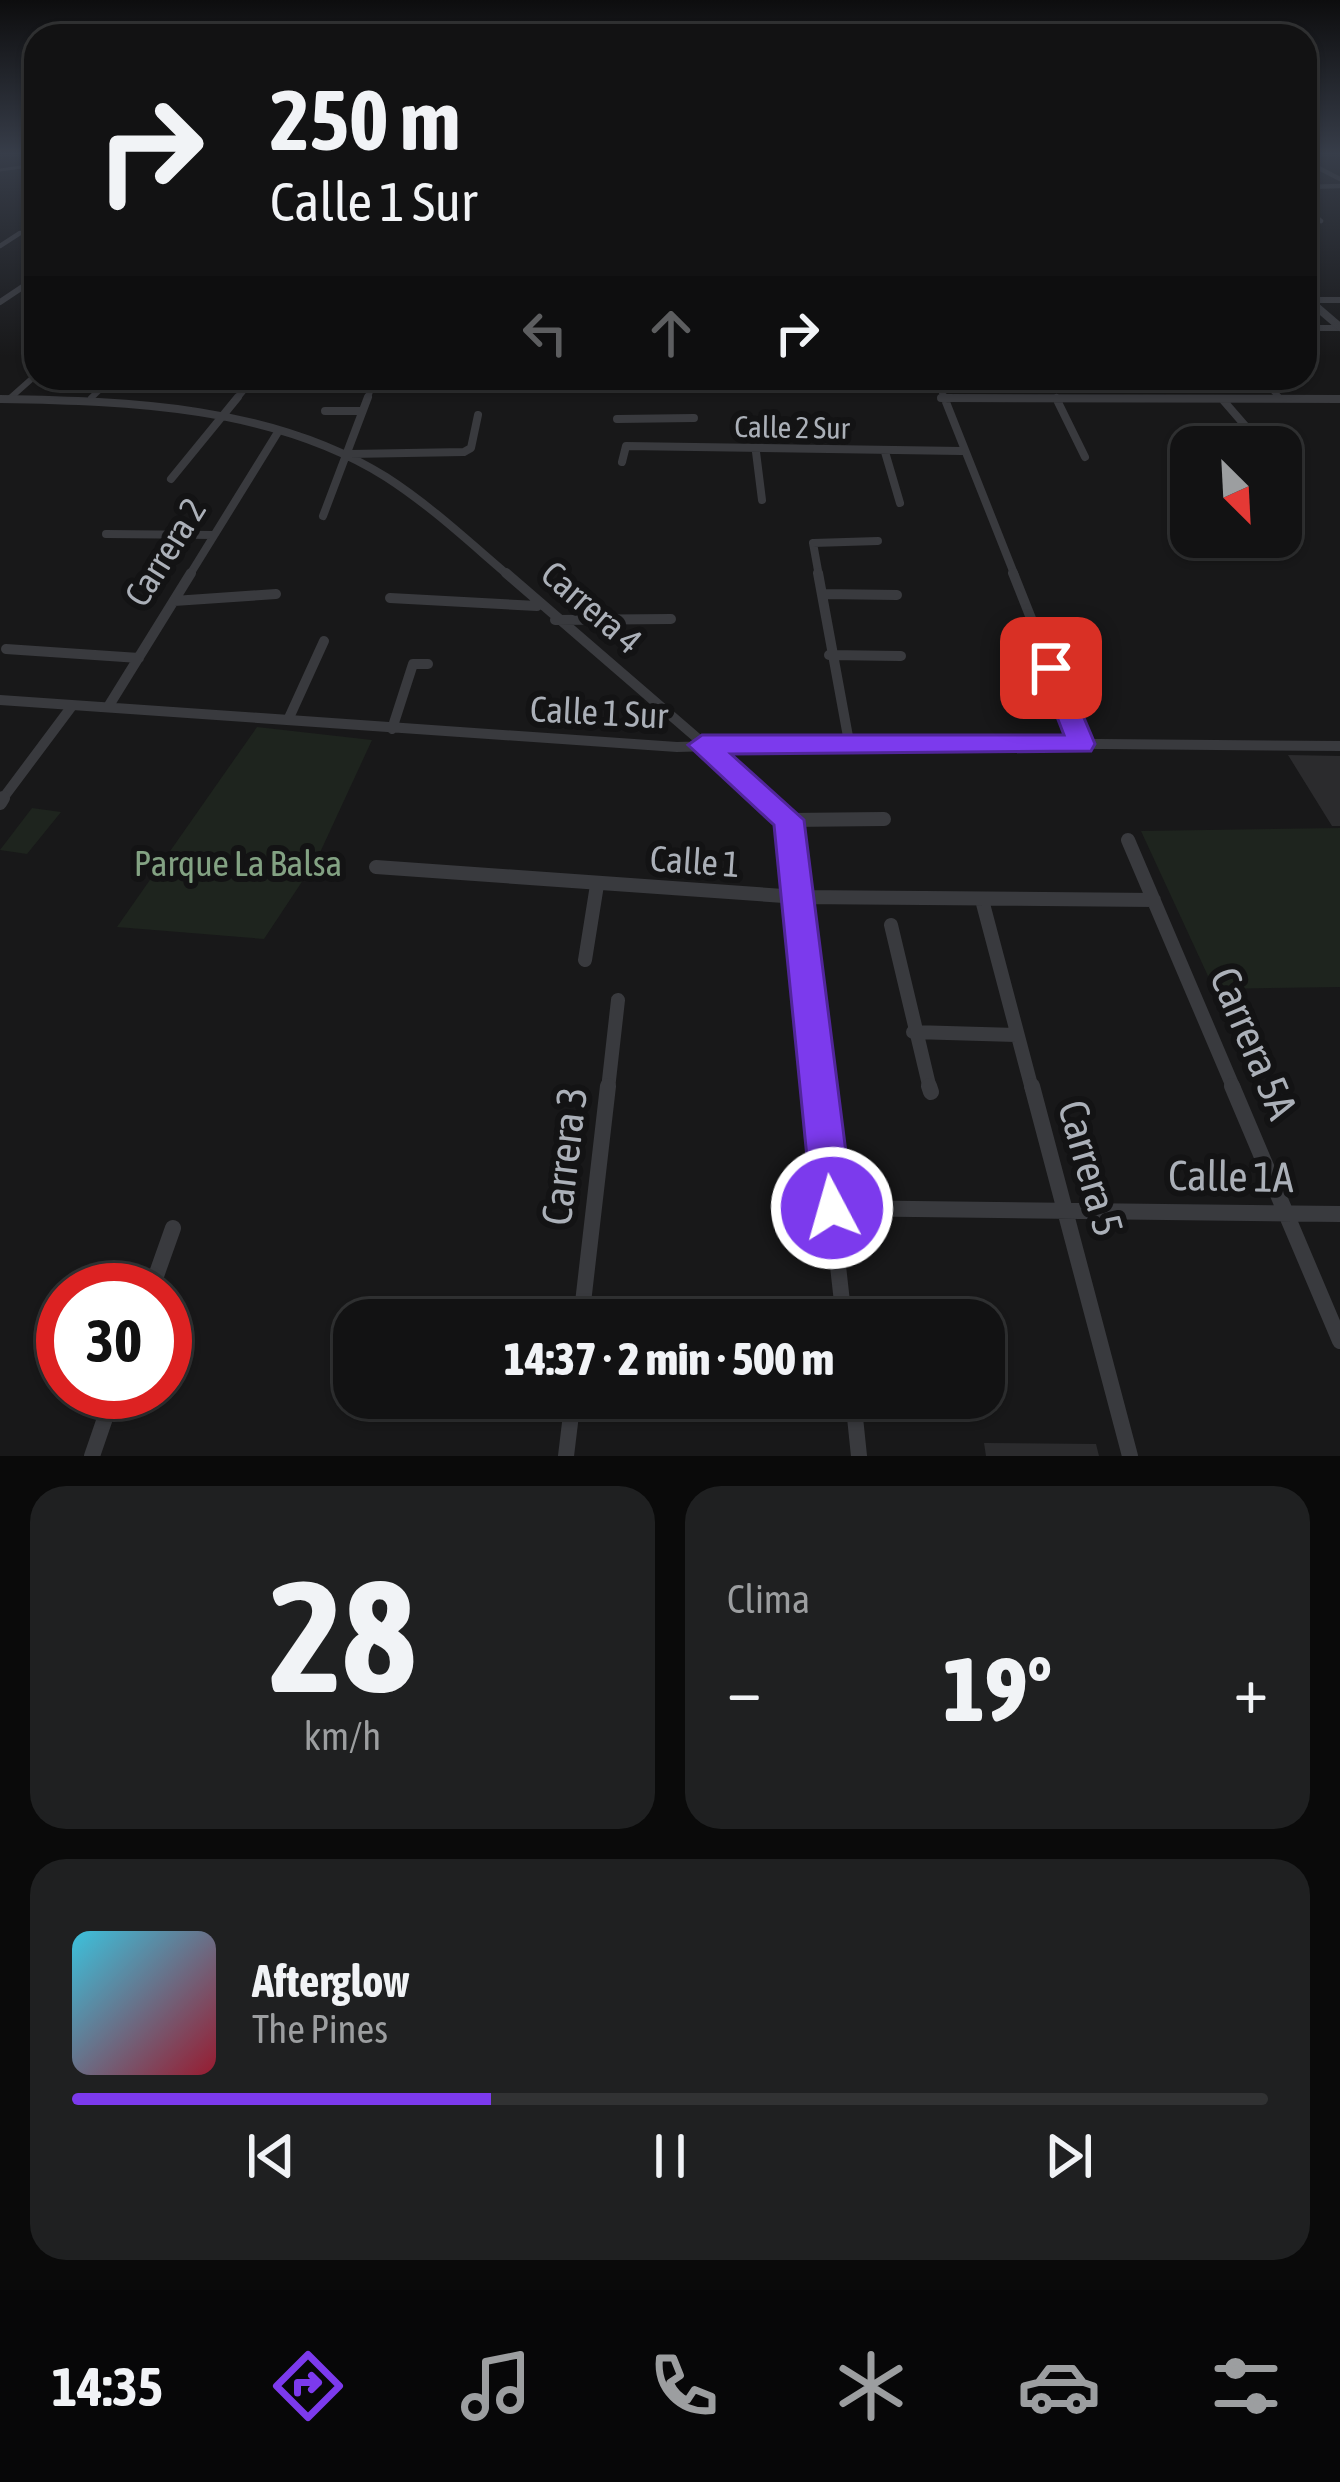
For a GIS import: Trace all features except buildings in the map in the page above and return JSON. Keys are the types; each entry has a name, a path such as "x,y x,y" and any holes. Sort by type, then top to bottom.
{"street":[{"path":"0,246 20,233"},
{"path":"0,302 24,286"},
{"path":"16,291 24,291"},
{"path":"1317,308 1340,328"},
{"path":"91,398 99,390"},
{"path":"171,479 244,390"},
{"path":"323,516 370,390"},
{"path":"939,390 961,451 1004,538 1081,744"},
{"path":"1273,390 1281,399"},
{"path":"4,399 91,398 220,417 346,454 464,452 471,448 478,415"},
{"path":"941,398 1340,399"},
{"path":"1056,398 1084,457"},
{"path":"1221,399 1245,426"},
{"path":"326,411 362,411"},
{"path":"660,446 661,418"},
{"path":"617,419 694,418"},
{"name":"Carrera 2","path":"108,707 278,432"},
{"name":"Calle 2 Sur","path":"622,462 624,447 961,451"},
{"path":"756,452 762,500"},
{"path":"885,452 900,503"},
{"name":"Carrera 4","path":"346,454 400,483 789,820"},
{"path":"106,534 214,535"},
{"path":"849,742 830,655 814,541 878,541"},
{"path":"174,601 276,594"},
{"path":"822,594 897,595"},
{"path":"390,598 541,607"},
{"path":"555,620 671,619"},
{"path":"288,720 324,641"},
{"path":"6,649 140,658"},
{"path":"830,655 901,656"},
{"path":"392,729 413,664 428,664"},
{"name":"Calle 1 Sur","path":"0,700 677,747 849,742 1340,746"},
{"path":"0,803 72,706"},
{"path":"842,1299 789,820 884,819"},
{"name":"Carrera 5A","path":"1128,840 1340,1342"},
{"name":"Calle 1","path":"376,867 798,898 1154,900"},
{"path":"585,960 597,885"},
{"name":"Carrera 5","path":"982,900 1130,1456"},
{"path":"891,925 931,1092"},
{"name":"Carrera 3","path":"583,1299 618,1000"},
{"path":"913,1032 1016,1035"},
{"name":"Calle 1A","path":"832,1208 1340,1214"},
{"path":"160,1263 172,1228"},
{"path":"92,1456 105,1419"},
{"path":"566,1456 570,1419"},
{"path":"856,1419 860,1456"}],"green space":[{"name":"Parque La Balsa","path":"257,727 372,740 317,859 264,939 117,927"},
{"path":"32,808 61,812 27,854 0,850"},
{"path":"1340,828 1340,987 1214,989 1141,831"}],"route":[{"path":"832,1208 789,820 702,745 1081,744 1051,668"}]}
